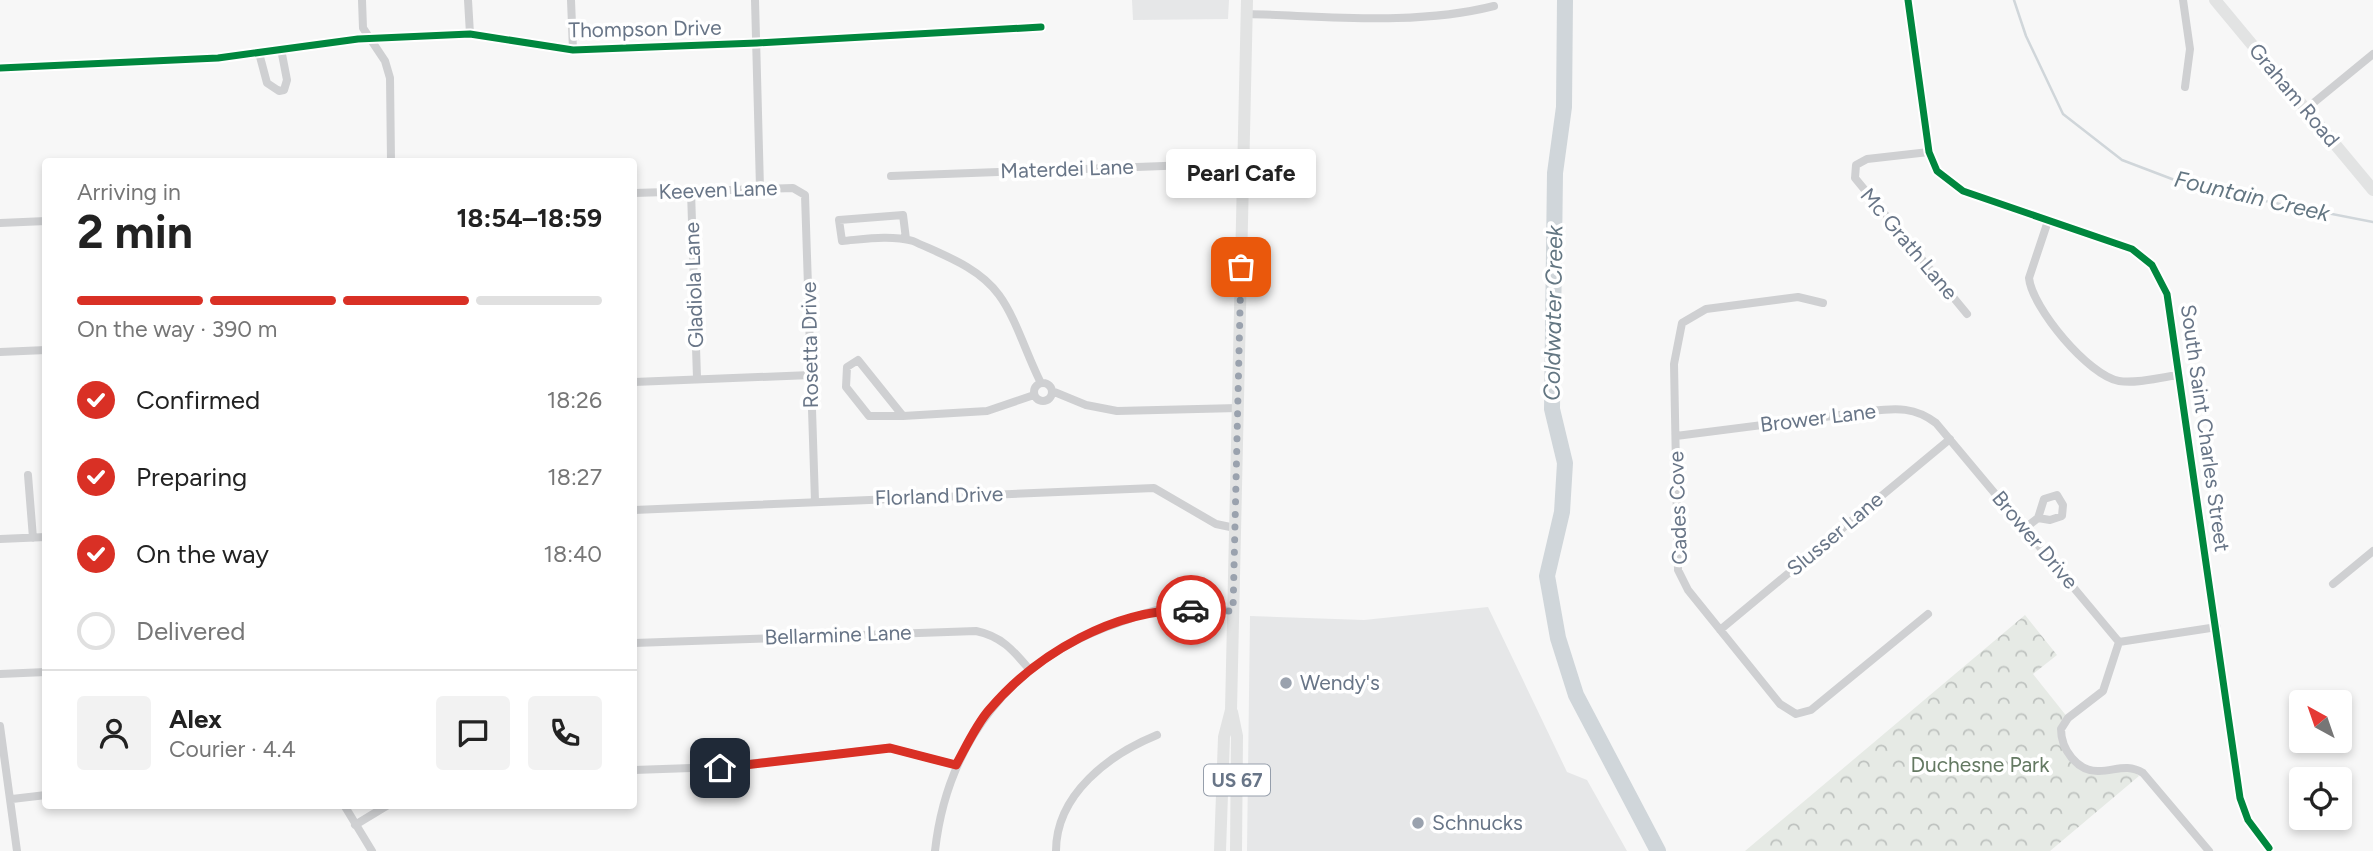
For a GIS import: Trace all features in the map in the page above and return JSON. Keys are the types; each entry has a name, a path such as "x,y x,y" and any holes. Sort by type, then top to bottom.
{"main road":[{"name":"US 67","path":"1220,851 1224,737 1231,710 1247,0"},
{"name":"Graham Road","path":"2215,0 2373,190"},
{"name":"US 67","path":"1231,710 1237,736 1236,851"}],"street":[{"path":"362,0 363,28 385,61 390,78 391,158"},
{"path":"468,0 470,34"},
{"path":"571,0 573,50"},
{"path":"755,0 760,188"},
{"path":"1908,0 1929,152"},
{"path":"2183,0 2190,48 2185,87"},
{"path":"1247,14 1379,18 1469,13 1494,6"},
{"name":"Thompson Drive","path":"0,68 176,60 259,53 372,38 470,34 573,50 1041,27"},
{"path":"259,53 267,83 279,91 284,90 287,80 281,48"},
{"path":"2306,109 2373,54"},
{"name":"South Saint Charles Street","path":"1929,152 1937,171 1963,191 2132,249 2152,265 2168,294 2240,798 2248,820 2269,848"},
{"name":"Mc Grath Lane","path":"1929,152 1867,159 1856,165 1855,178 1967,314"},
{"name":"Materdei Lane","path":"891,176 1244,163"},
{"name":"Keeven Lane","path":"637,193 760,188 793,188 802,191"},
{"name":"Gladiola Lane","path":"691,191 697,378"},
{"name":"Rosetta Drive","path":"802,191 807,204 815,500"},
{"path":"906,239 902,215 839,220 842,241 897,237 968,267 1000,296 1041,383"},
{"path":"0,223 42,221"},
{"path":"2048,221 2029,278 2030,288 2039,304 2086,363 2101,375 2120,381 2179,374"},
{"name":"Cades Cove","path":"1824,303 1798,297 1706,309 1682,323 1674,364 1678,570 1688,590 1780,704 1796,714 1811,710 1927,614"},
{"path":"0,352 42,350"},
{"path":"903,416 858,360 847,367 846,387 869,416 903,416 987,411 1034,395"},
{"path":"637,382 811,376"},
{"path":"1041,383 1049,385 1052,391 1051,397 1043,401 1034,395 1034,388 1041,383"},
{"path":"1052,391 1086,405 1117,411 1238,408"},
{"name":"Brower Lane","path":"1675,436 1902,408 1921,412 1950,439"},
{"name":"Brower Drive","path":"1950,439 2119,642"},
{"name":"Slusser Lane","path":"1720,629 1950,439"},
{"path":"28,475 33,538"},
{"name":"Florland Drive","path":"637,510 815,500 1154,488 1216,524 1235,528"},
{"path":"2025,528 2038,518"},
{"path":"0,538 42,537"},
{"path":"2333,584 2373,551"},
{"path":"935,851 940,818 956,765 988,711 1029,669 1091,632 1161,609 1233,611"},
{"path":"2209,851 2147,778 2131,767 2098,772 2087,769 2072,758 2061,739 2061,729 2068,718 2103,691 2119,642 2217,626"},
{"name":"Bellarmine Lane","path":"637,643 976,631 990,634 1010,647 1029,669"},
{"path":"0,674 42,672"},
{"path":"0,726 12,799 16,851"},
{"path":"1056,851 1068,809 1084,785 1104,763 1129,747 1157,736"},
{"path":"637,770 720,768 890,748 956,765"},
{"path":"12,799 42,795"},
{"path":"346,809 372,851"},
{"path":"355,825 381,809"}],"shaded area":[{"path":"1132,0 1229,0 1228,19 1133,20"},
{"path":"1488,607 1567,772 1587,780 1627,851 1247,851 1250,616 1364,620"}],"green space":[{"name":"Duchesne Park","path":"2025,615 2057,655 2033,674 2068,718 2061,729 2065,750 2088,769 2131,767 2139,776 2050,851 1745,851"}],"waterway":[{"name":"Coldwater Creek","path":"1565,0 1564,107 1555,173 1552,409 1565,463 1562,512 1547,576 1558,638 1576,695 1658,851"},
{"name":"Fountain Creek","path":"2014,0 2026,36 2063,114 2122,160 2193,187 2373,222"}],"cycle path":[{"path":"1908,0 1929,152 1937,171 1963,191 2132,249 2152,265 2167,294 2240,798 2248,820 2269,848"},
{"path":"0,68 218,58 358,39 470,34 573,50 1041,27"}],"way so far":[{"path":"1191,610 1233,611 1241,267"}],"place":[{"name":"Pearl Cafe","path":"1241,267"},
{"name":"Wendy's","path":"1286,683"},
{"name":"Schnucks","path":"1418,823"}],"route":[{"path":"720,768 890,748 956,765 988,711 1029,669 1091,632 1161,609 1191,610"}]}
